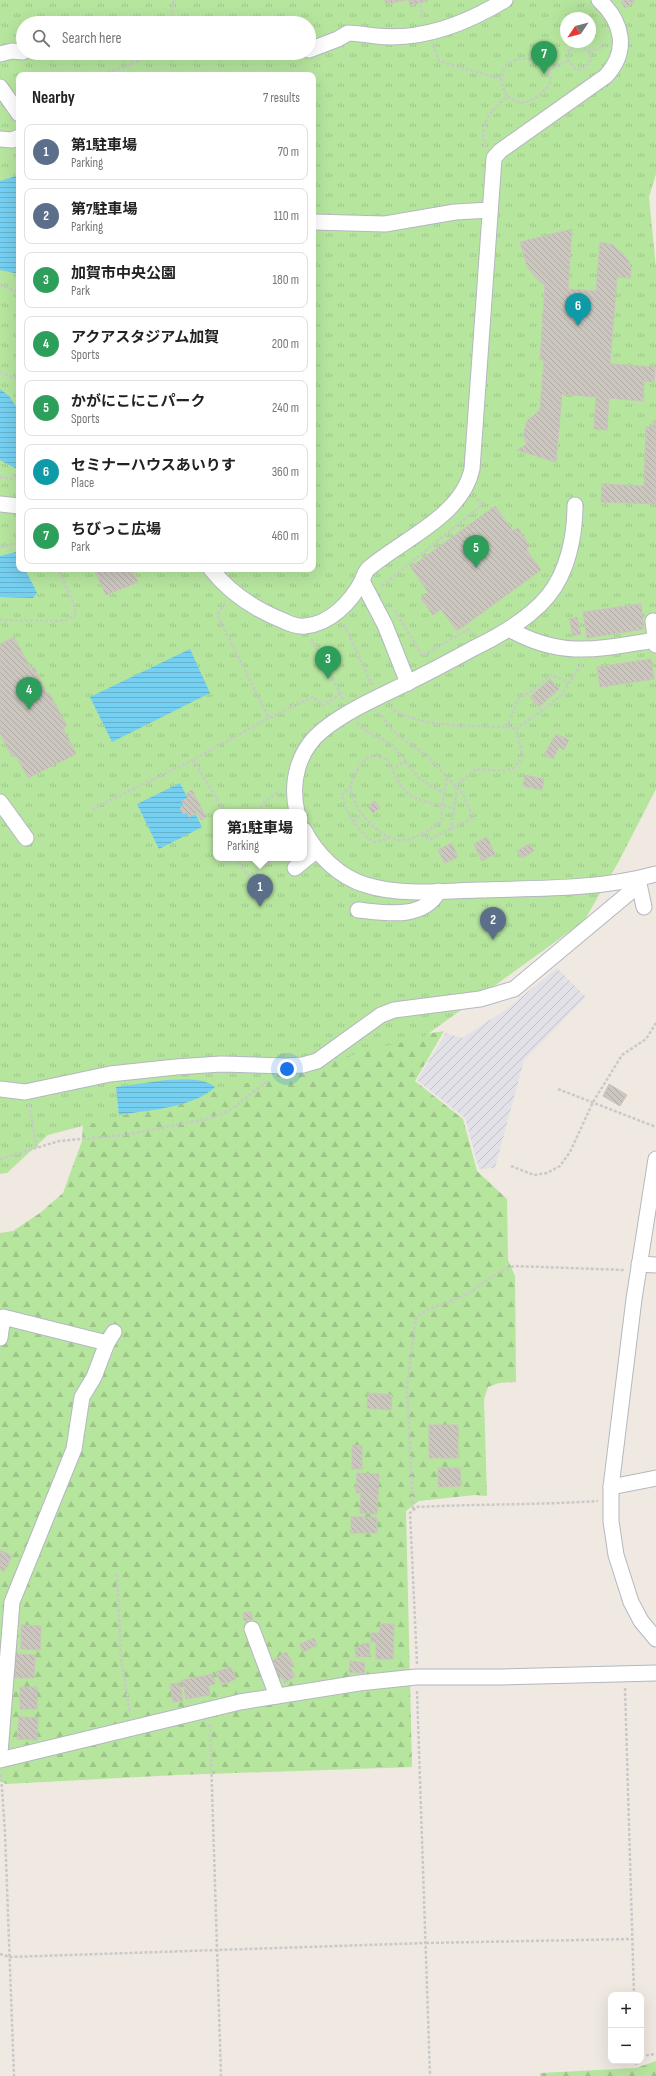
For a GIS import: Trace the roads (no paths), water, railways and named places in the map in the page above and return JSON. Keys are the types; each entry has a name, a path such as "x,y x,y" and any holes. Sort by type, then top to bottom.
{"street":[{"path":"316,48 338,40 348,33 376,36 396,36 427,31 467,21 505,0"},
{"path":"214,572 252,606 272,617 304,627 316,624 338,612 348,602 368,569 448,510 465,491 472,469 494,158 500,151 606,76 614,67 620,56 619,26 599,0"},
{"path":"0,54 16,51"},
{"path":"0,87 16,110"},
{"path":"0,139 12,140 16,138"},
{"path":"316,222 385,224 455,212 490,210"},
{"path":"0,504 16,506"},
{"path":"297,809 294,779 300,762 310,745 322,730 377,696 408,683 509,629 525,618 548,596 561,574 572,542 575,505"},
{"path":"362,581 385,625 408,683"},
{"path":"509,629 532,641 547,646 591,650 656,643 653,620"},
{"path":"0,802 26,838"},
{"path":"307,835 317,850 344,875 366,885 390,890 439,891 596,885 638,879 656,874"},
{"path":"307,858 317,850"},
{"path":"295,868 304,861"},
{"path":"638,879 644,907"},
{"path":"0,1089 27,1091 110,1074 176,1067 220,1064 285,1066 317,1061 381,1015 394,1010 480,999 514,989 629,893 638,879"},
{"path":"358,910 395,914 418,910 434,901 439,891"},
{"path":"656,1160 639,1268 611,1494 611,1521 616,1555 631,1602 641,1620 656,1639"},
{"path":"639,1268 656,1265"},
{"path":"0,1338 3,1317 111,1338 94,1377 82,1397 80,1424 72,1456 12,1602 0,1753"},
{"path":"611,1494 656,1478"},
{"path":"252,1629 277,1696"},
{"path":"0,1767 132,1728 210,1709 277,1696 359,1683 416,1677 503,1677 656,1673"}],"water":[{"path":"16,176 16,273 0,270 0,181"},
{"path":"0,389 9,396 16,406 16,468 0,460"},
{"path":"16,552 16,572 26,572 37,593 33,598 0,597 0,556"},
{"path":"190,649 210,693 112,742 90,697"},
{"path":"180,783 202,827 159,849 137,804"},
{"path":"166,1080 198,1080 215,1087 195,1100 183,1104 119,1115 116,1087"}],"place":[{"name":"ちびっこ広場","path":"544,74"},
{"name":"セミナーハウスあいりす","path":"578,326"},
{"name":"かがにこにこパーク","path":"476,568"},
{"name":"加賀市中央公園","path":"328,679"},
{"name":"アクアスタジアム加賀","path":"29,710"},
{"name":"第1駐車場","path":"260,907"},
{"name":"第7駐車場","path":"493,940"}]}
